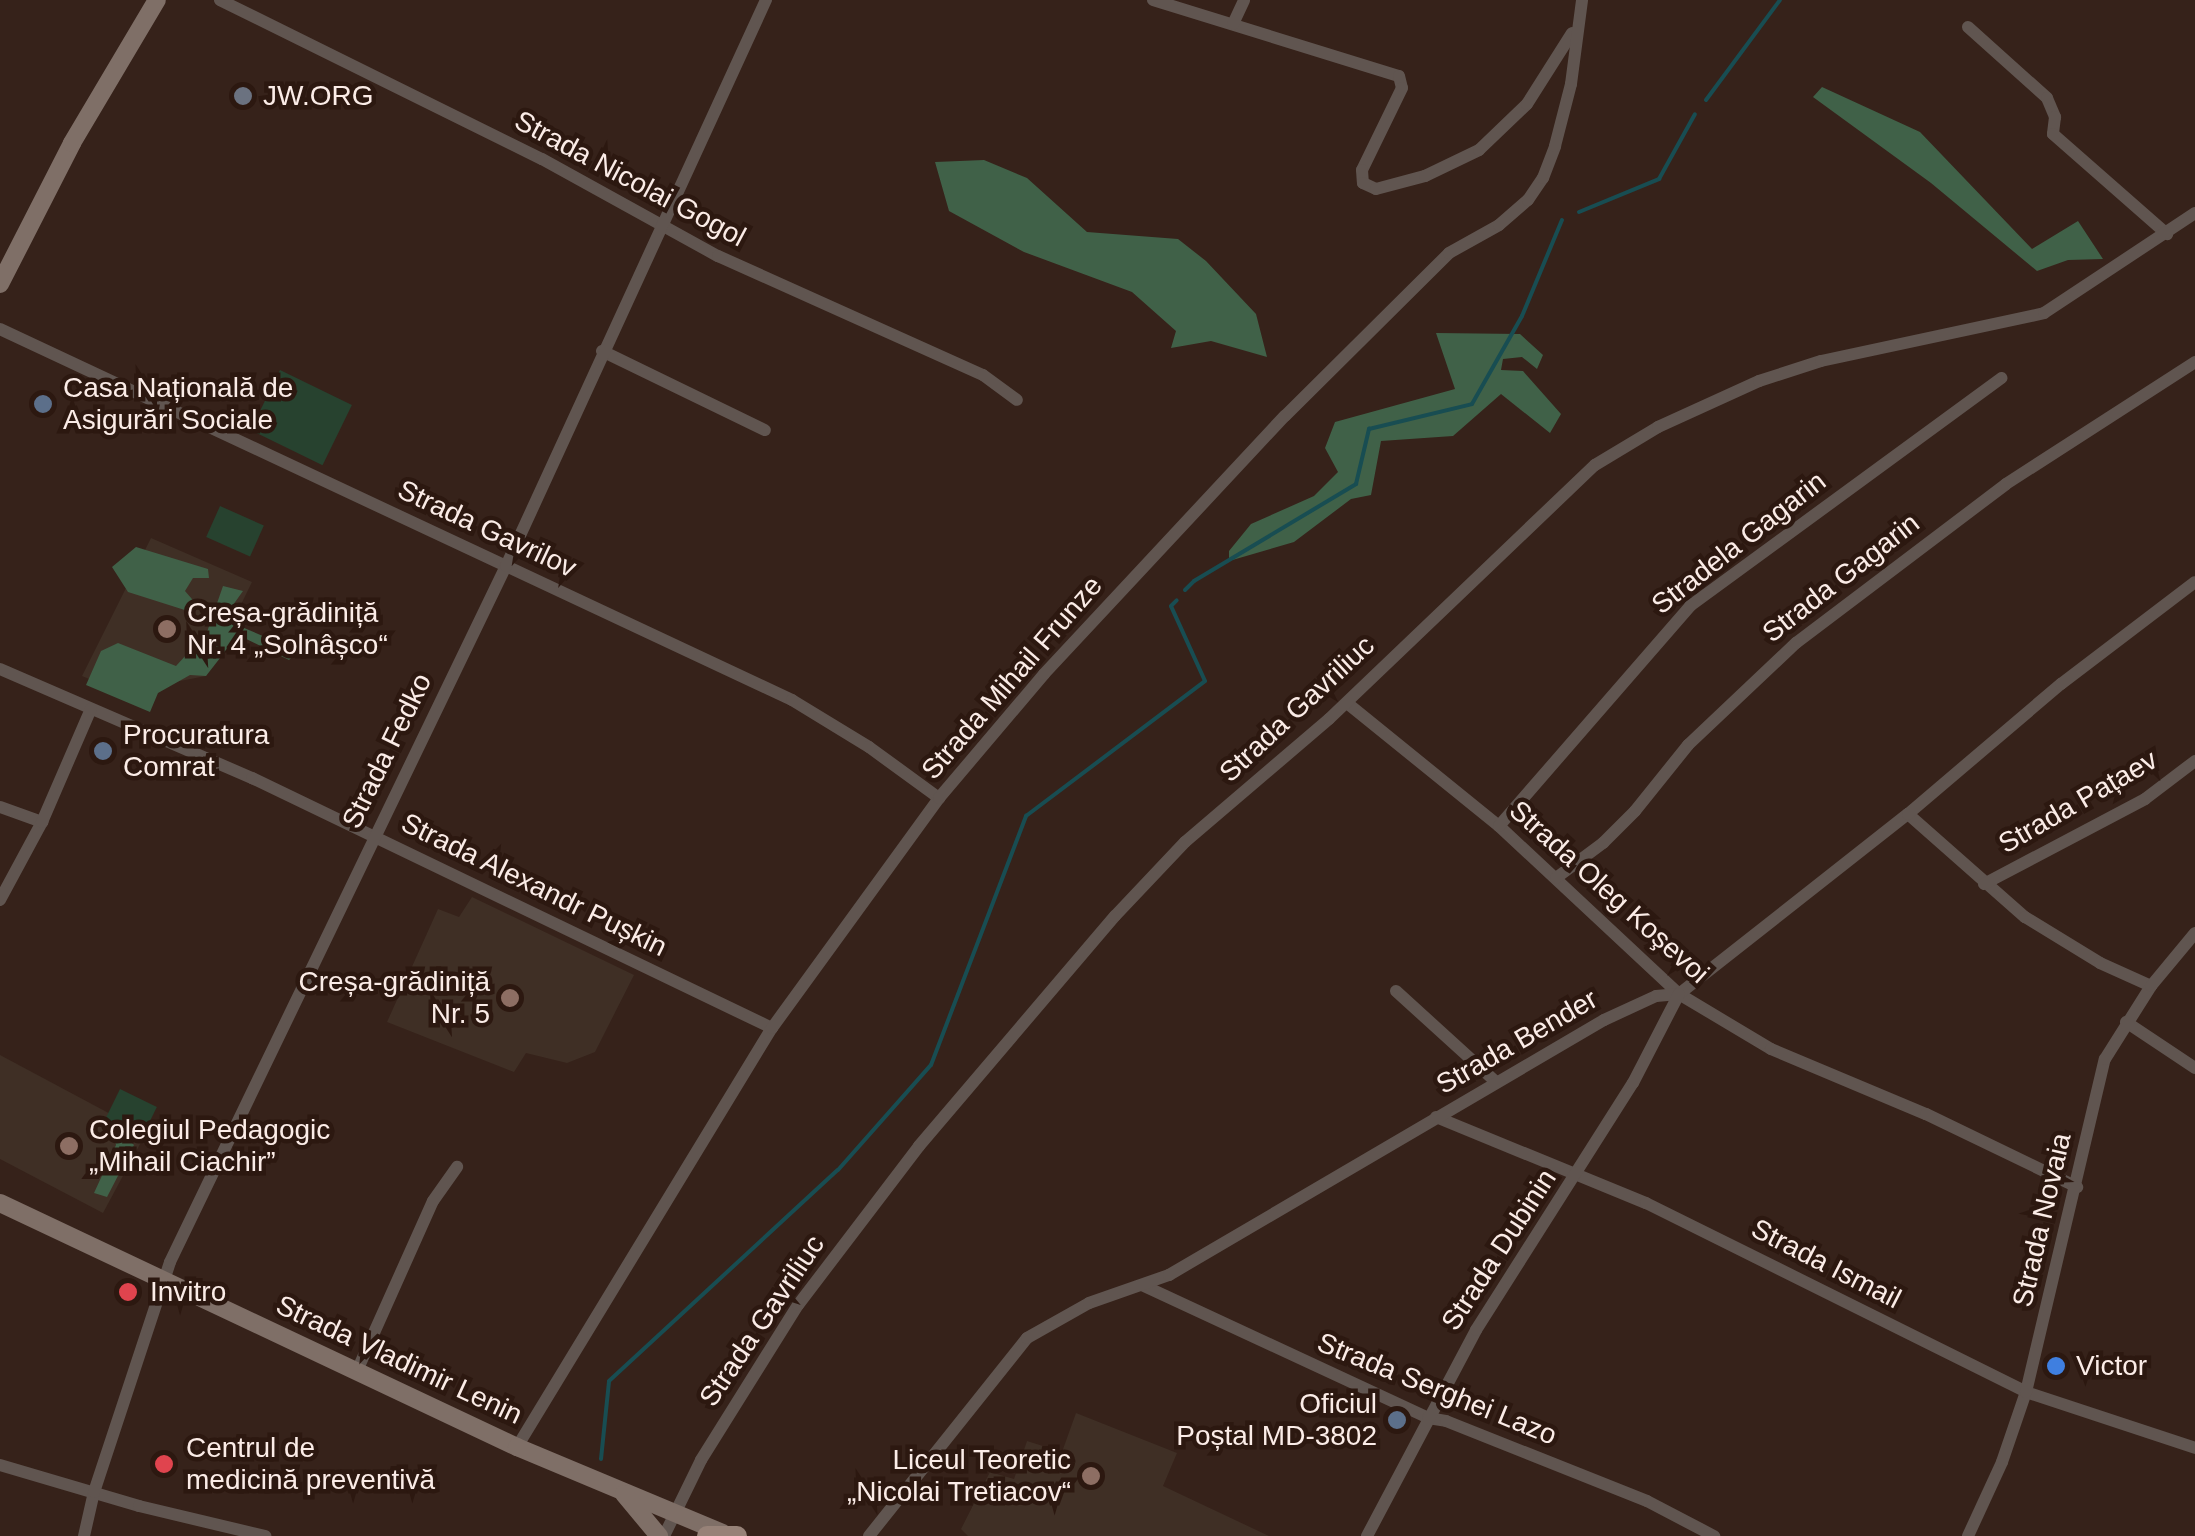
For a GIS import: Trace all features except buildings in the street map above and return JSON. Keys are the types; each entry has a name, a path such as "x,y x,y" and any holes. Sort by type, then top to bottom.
{"main road":[{"path":"0,284 72,143 156,0"},
{"name":"Strada Vladimir Lenin","path":"0,1203 165,1278 356,1373 722,1535"},
{"path":"620,1490 661,1536"}],"street":[{"name":"Strada Nicolai Gogol","path":"220,0 542,159 658,226 983,375 1017,400"},
{"name":"Strada Fedko","path":"84,1536 94,1492 165,1278 372,836 506,566 658,226 766,0"},
{"path":"1153,0 1401,78 1402,88 1364,162 1361,176 1367,186 1403,184 1479,150 1527,104 1567,46 1578,19"},
{"path":"1234,24 1244,0"},
{"name":"Strada Mihail Frunze","path":"517,1447 772,1028 939,798 1044,674 1285,416 1449,253 1499,225 1528,200 1544,178 1555,146 1570,84 1582,0"},
{"path":"1968,27 2048,98 2055,117 2053,134 2167,234"},
{"name":"Strada Gavriliuc","path":"661,1536 701,1460 798,1306 920,1146 1160,865 1346,703 1594,465 1658,427 1760,382 1821,361 2044,313 2195,213"},
{"name":"Strada Gavrilov","path":"0,329 792,700 869,747 939,798"},
{"path":"602,351 765,430"},
{"name":"Strada Gagarin","path":"1556,878 1635,811 1688,745 1796,643 2006,484 2195,362"},
{"name":"Stradela Gagarin","path":"1500,826 1690,606 2002,378"},
{"name":"Strada Bender","path":"869,1536 1027,1338 1089,1303 1193,1262 1495,1082 1642,1001 1679,994 1908,814 2061,684 2195,582"},
{"name":"Strada Alexandr Pușkin","path":"0,669 372,836 772,1028"},
{"name":"Strada Oleg Koşevoi","path":"1346,703 1500,826 1679,994 1771,1049 1926,1114 2076,1188"},
{"path":"0,900 42,822 91,709"},
{"name":"Strada Pațaev","path":"1984,884 2144,799 2195,761"},
{"path":"0,807 42,822"},
{"path":"1908,814 1984,884 2062,941 2151,986"},
{"name":"Strada Novaia","path":"1968,1536 1985,1504 2026,1392 2105,1060 2151,986 2195,933"},
{"path":"1396,991 1495,1082"},
{"name":"Strada Dubinin","path":"1367,1536 1476,1330 1633,1084 1679,994"},
{"path":"2126,1022 2195,1068"},
{"name":"Strada Ismail","path":"1436,1117 1578,1173 2026,1392 2195,1448"},
{"path":"356,1373 434,1201 457,1167"},
{"name":"Strada Serghei Lazo","path":"1142,1285 1428,1418 1446,1421 1647,1502 1714,1536"},
{"path":"0,1466 266,1536"}],"shaded area":[{"name":"Creșa-grădiniță Nr. 4 „Solnâșco“","path":"151,538 252,582 206,676 154,686 146,703 82,676"},
{"name":"Creșa-grădiniță Nr. 5","path":"472,897 634,975 595,1052 567,1063 526,1053 514,1072 387,1022 438,909 459,917"},
{"name":"Colegiul Pedagogic „Mihail Ciachir”","path":"0,1055 146,1133 103,1213 0,1159"},
{"name":"Liceul Teoretic „Nicolai Tretiacov“","path":"1076,1413 1177,1453 1163,1486 1269,1536 968,1536 961,1529 990,1472 1014,1479 1027,1441 1062,1452"}],"green space":[{"path":"1822,87 1920,132 2032,249 2078,221 2103,259 2068,260 2037,271 1931,183 1813,97"},
{"path":"984,160 1027,178 1087,232 1178,239 1206,261 1256,314 1267,357 1211,341 1171,348 1176,331 1132,292 1024,252 949,211 935,162"},
{"path":"1436,333 1520,334 1543,355 1537,369 1522,357 1503,359 1501,370 1523,371 1561,414 1550,433 1501,394 1453,436 1381,441 1371,495 1351,499 1294,542 1229,561 1229,551 1251,524 1314,496 1338,472 1325,448 1335,422 1455,389"},
{"path":"280,370 352,405 323,465 251,430"},
{"path":"220,506 264,526 250,557 206,537"},
{"path":"136,547 208,569 209,578 193,578 185,591 198,606 191,612 128,592 112,567"},
{"path":"223,586 243,591 223,619 298,651 289,660 238,635 206,676 190,675 158,693 150,712 86,685 101,651 118,643 176,666 207,632"},
{"path":"120,1089 157,1107 142,1138 105,1120"},
{"path":"109,1120 134,1145 107,1197 94,1193 116,1145"}],"waterway":[{"path":"1706,100 1780,0"},
{"path":"1579,212 1659,179 1695,114"},
{"path":"1185,590 1356,484 1369,429 1472,404 1522,316 1562,220"},
{"path":"601,1459 609,1381 838,1170 931,1065 1026,816 1205,681 1171,606 1177,600"}],"place":[{"name":"JW.ORG","path":"243,96"},
{"name":"Casa Națională de Asigurări Sociale","path":"43,404"},
{"name":"Creșa-grădiniță Nr. 4 „Solnâșco“","path":"167,629"},
{"name":"Procuratura Comrat","path":"103,751"},
{"name":"Creșa-grădiniță Nr. 5","path":"510,998"},
{"name":"Colegiul Pedagogic „Mihail Ciachir”","path":"69,1146"},
{"name":"Invitro","path":"128,1292"},
{"name":"Victor","path":"2056,1366"},
{"name":"Oficiul Poștal MD-3802","path":"1397,1420"},
{"name":"Centrul de medicină preventivă","path":"164,1464"},
{"name":"Liceul Teoretic „Nicolai Tretiacov“","path":"1091,1476"}]}
